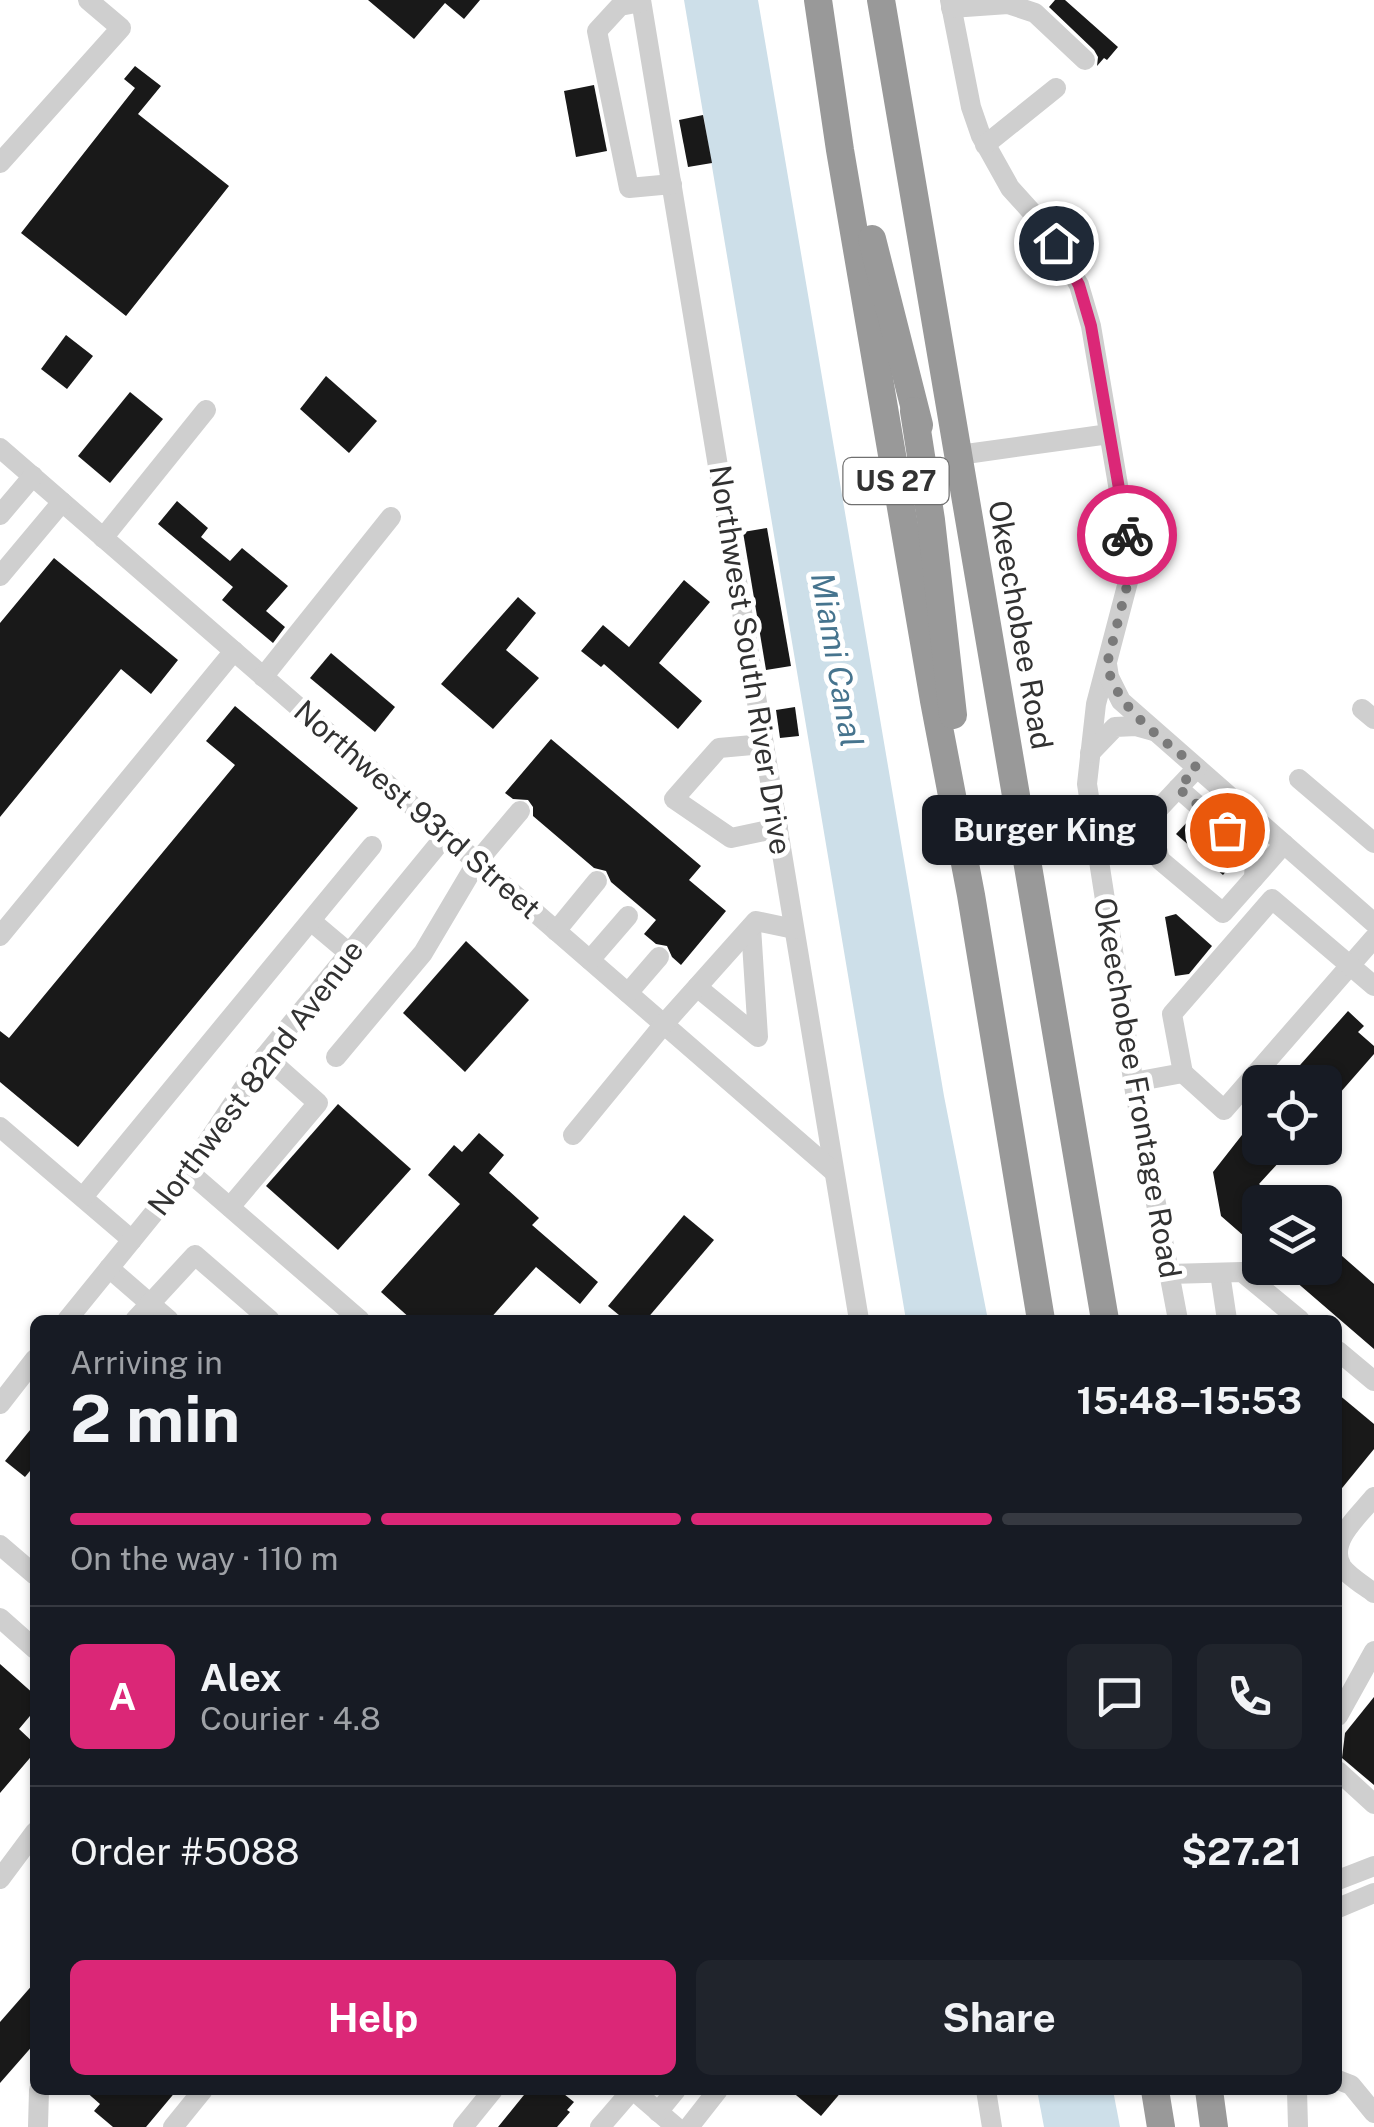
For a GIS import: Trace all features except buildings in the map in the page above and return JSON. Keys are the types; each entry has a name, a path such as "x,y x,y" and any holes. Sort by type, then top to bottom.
{"highway":[{"name":"US 27","path":"818,0 840,150 1040,1315"},
{"name":"Okeechobee Road","path":"881,0 1104,1315"},
{"path":"829,66 914,411 931,520 971,895"},
{"path":"914,411 924,434 958,455 936,483 931,520"},
{"path":"1156,2095 1161,2127"},
{"path":"1197,2095 1201,2127"},
{"path":"1210,2095 1214,2127"}],"street":[{"path":"0,164 121,28 88,0"},
{"path":"641,1 620,6 598,30 629,188 672,184"},
{"name":"Northwest South River Drive","path":"641,1 858,1315"},
{"path":"951,4 1008,4 1035,13 1085,60"},
{"name":"Okeechobee Frontage Road","path":"951,4 970,108 985,145 1010,188 1048,229 1079,285 1091,326 1128,538 1129,578 1096,704 1087,784 1134,1082 1177,1315"},
{"path":"985,145 1056,88"},
{"path":"103,538 206,410"},
{"path":"958,455 1109,434"},
{"name":"Northwest 93rd Street","path":"0,448 834,1172"},
{"path":"0,515 33,476"},
{"path":"0,576 62,502"},
{"path":"263,676 391,517"},
{"path":"0,936 234,651"},
{"path":"1107,664 1122,701 1374,923"},
{"path":"1089,756 1115,727 1136,726 1156,732"},
{"path":"764,744 719,748 674,799 730,838 778,828"},
{"path":"1093,830 1149,819 1197,768"},
{"path":"1300,779 1374,844"},
{"path":"1178,788 1251,852 1255,859 1254,878"},
{"path":"336,1057 423,953 476,862 520,811"},
{"path":"1149,819 1160,860 1223,914 1284,844"},
{"name":"Northwest 82nd Avenue","path":"70,1315 188,1171 265,1056 446,835"},
{"path":"83,1198 372,846"},
{"path":"556,931 597,881"},
{"path":"1374,938 1350,966 1224,1110 1183,1073 1172,1014 1272,898 1350,966 1374,986"},
{"path":"590,960 628,916"},
{"path":"310,920 350,953"},
{"path":"573,1134 756,921 794,929"},
{"path":"697,987 758,1038 751,926"},
{"path":"628,993 659,957"},
{"path":"230,1207 318,1102 265,1056"},
{"path":"1134,1082 1183,1073"},
{"path":"0,1127 132,1240"},
{"path":"188,1171 354,1315"},
{"path":"138,1315 195,1255 264,1315"},
{"path":"109,1268 162,1315"},
{"path":"1169,1274 1242,1272 1294,1315"},
{"path":"1220,1273 1226,1315"},
{"path":"1342,1354 1374,1381"},
{"path":"0,1404 30,1365"},
{"path":"1342,1536 1374,1498"},
{"path":"0,1545 30,1571"},
{"path":"1342,1566 1374,1594"},
{"path":"0,1618 30,1640"},
{"path":"1342,1709 1374,1651"},
{"path":"1342,1776 1374,1804"},
{"path":"0,1880 30,1839"},
{"path":"1342,1878 1374,1866"},
{"path":"1342,1906 1374,1893"},
{"path":"1342,2082 1351,2085 1374,2113"},
{"path":"38,2127 39,2095"},
{"path":"172,2127 199,2095"},
{"path":"463,2127 488,2095"},
{"path":"600,2127 628,2095"},
{"path":"638,2095 676,2127"},
{"path":"658,2112 672,2095"},
{"path":"689,2127 714,2095"},
{"path":"987,2095 992,2127"},
{"path":"1297,2095 1298,2127"}],"water":[{"name":"Miami Canal","path":"684,0 758,0 944,1096 987,1315 905,1315"},
{"path":"1038,2095 1114,2095 1120,2127 1044,2127"}],"way so far":[{"path":"1127,535 1129,578 1107,664 1110,678 1122,701 1197,768 1178,788 1227,830"}],"place":[{"name":"Burger King","path":"1227,830"}],"route":[{"path":"1056,243 1079,285 1091,326 1127,535"}]}
